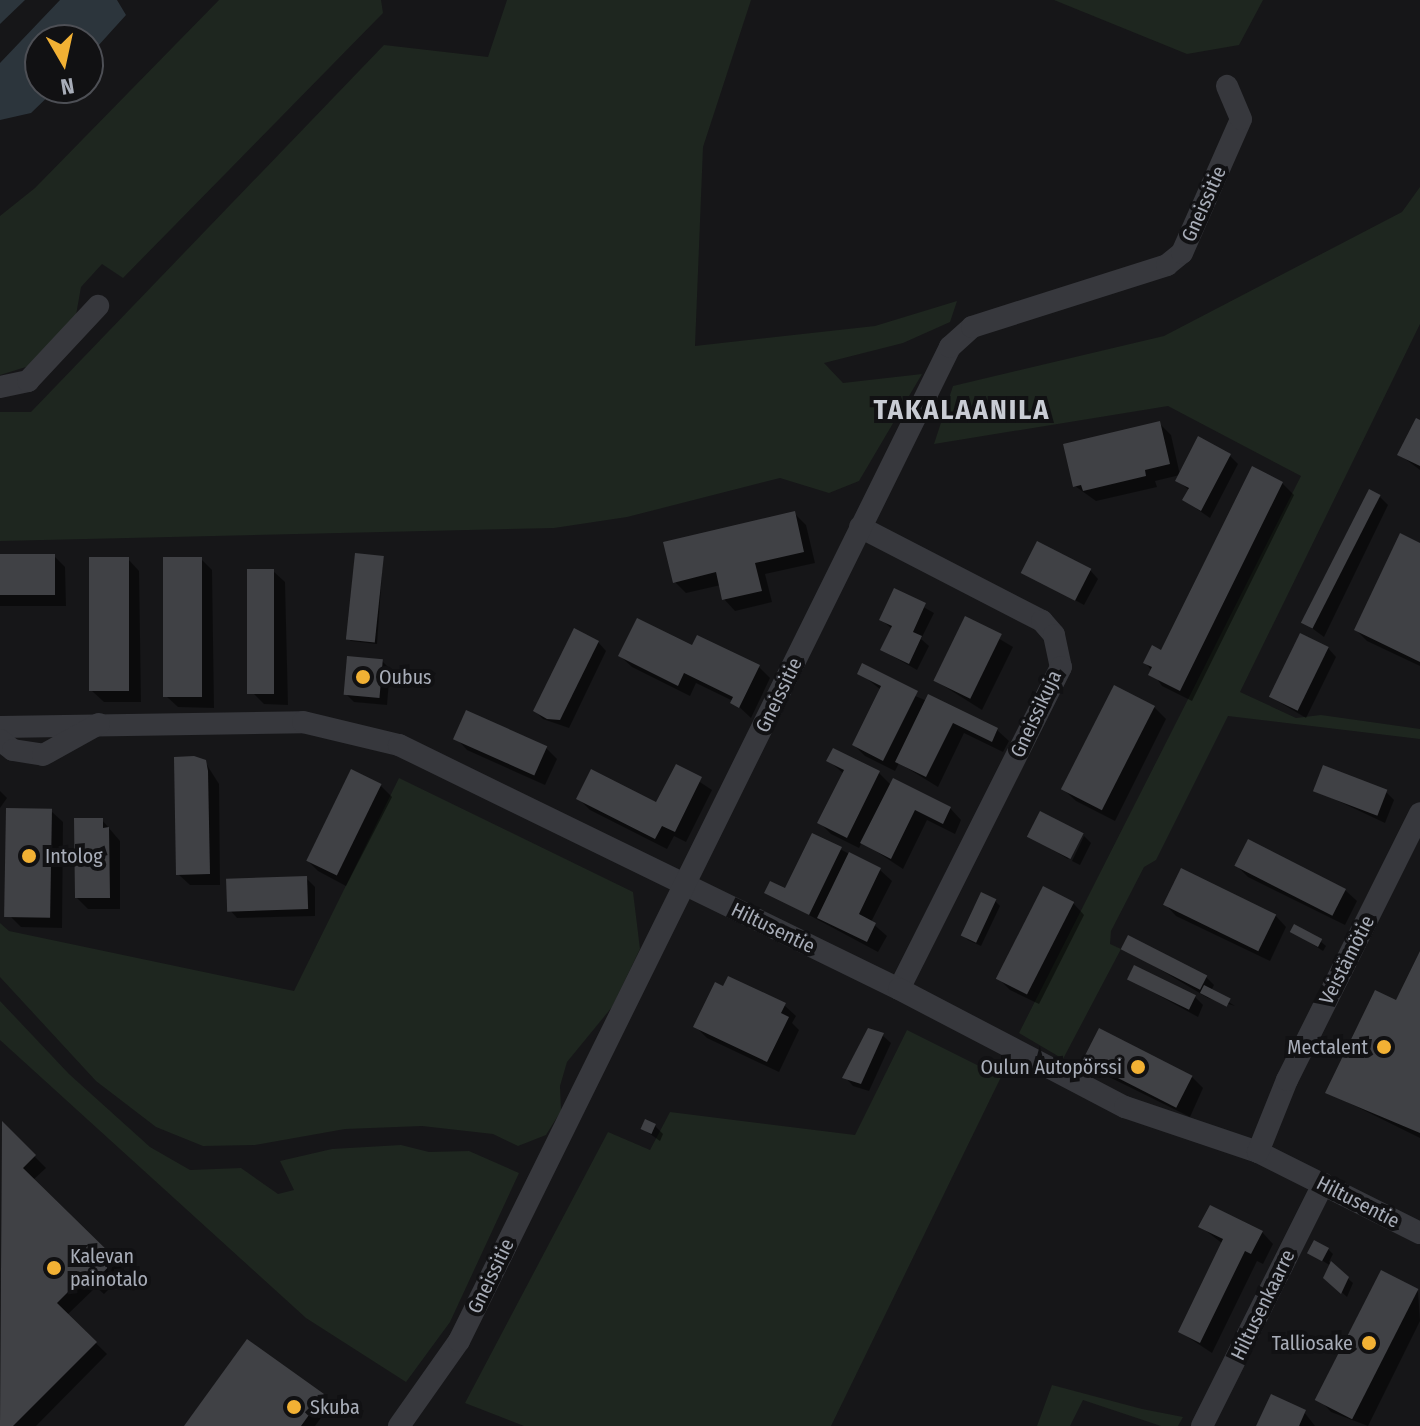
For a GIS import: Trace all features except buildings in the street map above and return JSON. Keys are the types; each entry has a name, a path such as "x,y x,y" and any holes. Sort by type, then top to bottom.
{"street":[{"name":"Gneissitie","path":"399,1426 459,1341 950,347 972,327 1167,265 1182,253 1241,119 1227,86"},
{"path":"0,387 28,381 98,306"},
{"name":"Gneissikuja","path":"860,527 1042,621 1054,635 1061,667 899,989"},
{"name":"Hiltusentie","path":"0,740 13,750 43,755 101,723"},
{"name":"Hiltusentie","path":"0,727 101,723 335,727 399,745 899,989 1125,1107 1258,1152 1420,1233"},
{"name":"Veistämötie","path":"1258,1152 1287,1080 1420,813"},
{"name":"Hiltusenkaarre","path":"1202,1426 1323,1184"}],"shaded area":[{"path":"0,0 25,0 0,24"},
{"path":"60,0 117,0 126,15 104,39 104,24 37,24"},
{"path":"219,0 381,0 383,13 123,278 102,264 81,287 76,315 29,366 0,375 0,216 35,188"},
{"path":"507,0 751,0 703,147 695,346 875,326 957,301 950,322 903,343 824,363 843,383 922,374 859,481 829,493 780,478 627,517 554,528 0,541 0,412 31,412 384,45 488,57"},
{"path":"1054,0 1263,0 1239,45 1187,54"},
{"path":"24,38 24,104 40,104 31,113 0,120 0,63"},
{"path":"1420,187 1420,324 1240,692 1296,718 1321,715 1420,729 1420,739 1228,716 1156,860 1144,867 1111,931 1110,944 1121,949 1063,1059 1019,1033 1301,476 1168,406 934,444 953,386 1164,336 1402,212"},
{"path":"399,778 633,892 640,949 612,1007 567,1062 560,1086 561,1111 546,1135 518,1146 493,1134 422,1126 345,1129 255,1145 203,1146 156,1127 96,1081 0,977 0,923 9,931 294,991"},
{"path":"0,1001 69,1074 150,1147 190,1170 241,1168 278,1194 294,1190 280,1161 332,1149 401,1145 429,1152 469,1151 519,1173 450,1322 406,1382 306,1318 0,1040"},
{"path":"907,1030 1001,1077 831,1426 524,1426 465,1403 608,1132 650,1150 670,1112 855,1135"},
{"path":"1052,1385 1183,1417 1178,1426 1161,1426 1083,1400 1070,1426 1037,1426"}],"place":[{"name":"Oubus","path":"363,677"},
{"name":"Intolog","path":"29,856"},
{"name":"Mectalent","path":"1384,1047"},
{"name":"Oulun Autopörssi","path":"1138,1067"},
{"name":"Kalevan painotalo","path":"54,1268"},
{"name":"Talliosake","path":"1369,1343"},
{"name":"Skuba","path":"294,1407"}],"district":[{"name":"TAKALAANILA","path":"962,410"}]}
